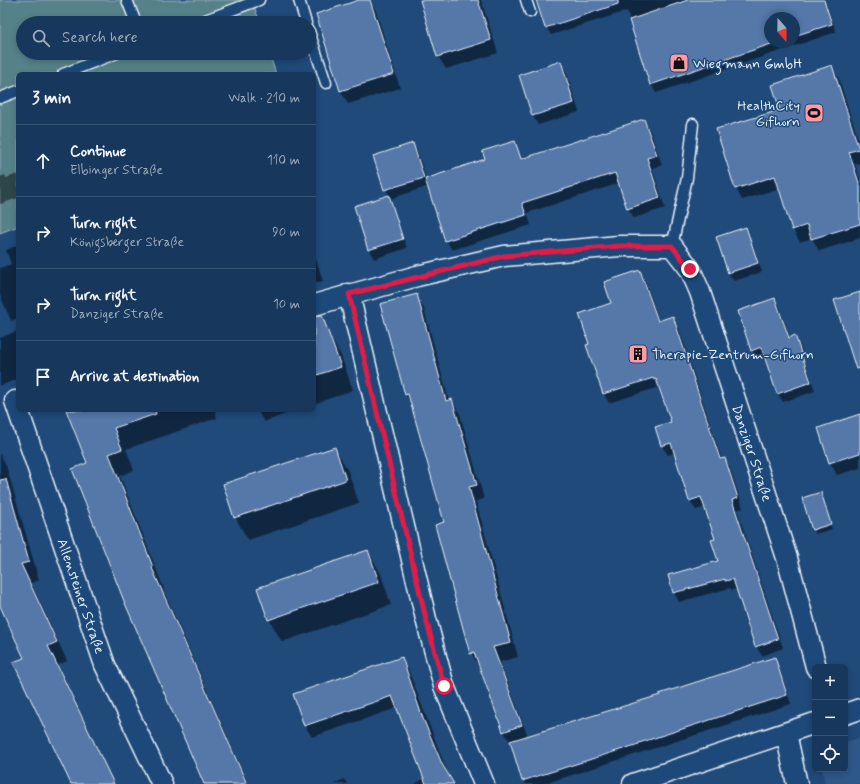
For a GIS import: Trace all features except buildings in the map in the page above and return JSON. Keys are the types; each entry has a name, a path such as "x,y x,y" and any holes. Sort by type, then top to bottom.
{"street":[{"path":"316,304 349,294 504,256 619,246 672,246"},
{"name":"Danziger Straße","path":"672,246 690,269 700,292 787,558 815,664"},
{"path":"349,294 428,627 444,686 484,784"},
{"name":"Allensteiner Straße","path":"11,403 105,665 162,784"},
{"path":"848,713 860,709"},
{"path":"633,784 812,724"},
{"path":"786,733 797,784"}],"lane":[{"path":"127,0 133,16"},
{"path":"216,16 259,0"},
{"path":"299,0 304,16"},
{"path":"526,0 530,12"},
{"path":"316,52 326,83"},
{"path":"68,72 99,60"},
{"path":"0,98 16,92"},
{"path":"672,246 687,178 694,124"}],"shaded area":[{"path":"860,738 860,784 825,784 823,772 848,772 848,741"}],"green space":[{"path":"0,0 252,0 258,16 16,16 16,60 271,60 275,72 16,72 16,227 0,233"}],"place":[{"name":"Wiegmann GmbH","path":"679,63"},
{"name":"HealthCity Gifhorn","path":"814,113"},
{"name":"Therapie-Zentrum-Gifhorn","path":"638,354"}],"route":[{"path":"444,686 426,619 349,294 417,276 504,256 556,250 619,246 672,246 690,269"}]}
